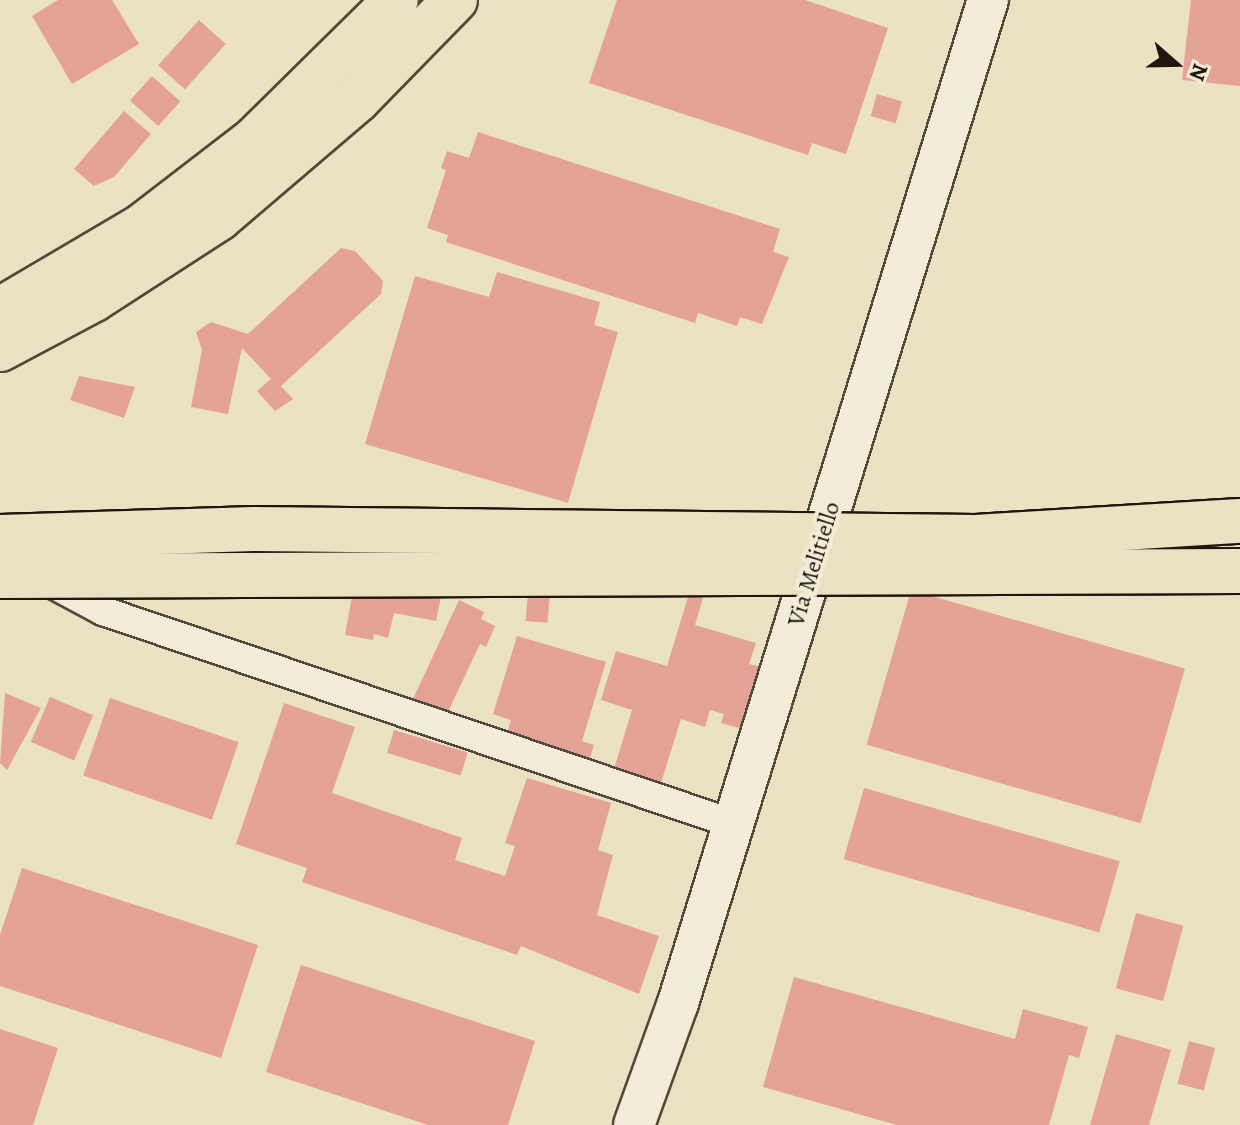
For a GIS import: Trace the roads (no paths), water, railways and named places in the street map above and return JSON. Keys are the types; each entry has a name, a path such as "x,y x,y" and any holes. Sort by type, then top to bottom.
{"highway":[{"path":"0,310 141,227 254,140 396,0"},
{"path":"0,349 94,299 219,218 357,100 455,0"},
{"path":"0,537 254,529 976,537 1240,521"},
{"path":"0,576 1240,571"}],"street":[{"name":"Via Melitiello","path":"634,1125 734,824 988,0"},
{"path":"0,557 103,611 734,824"}]}
